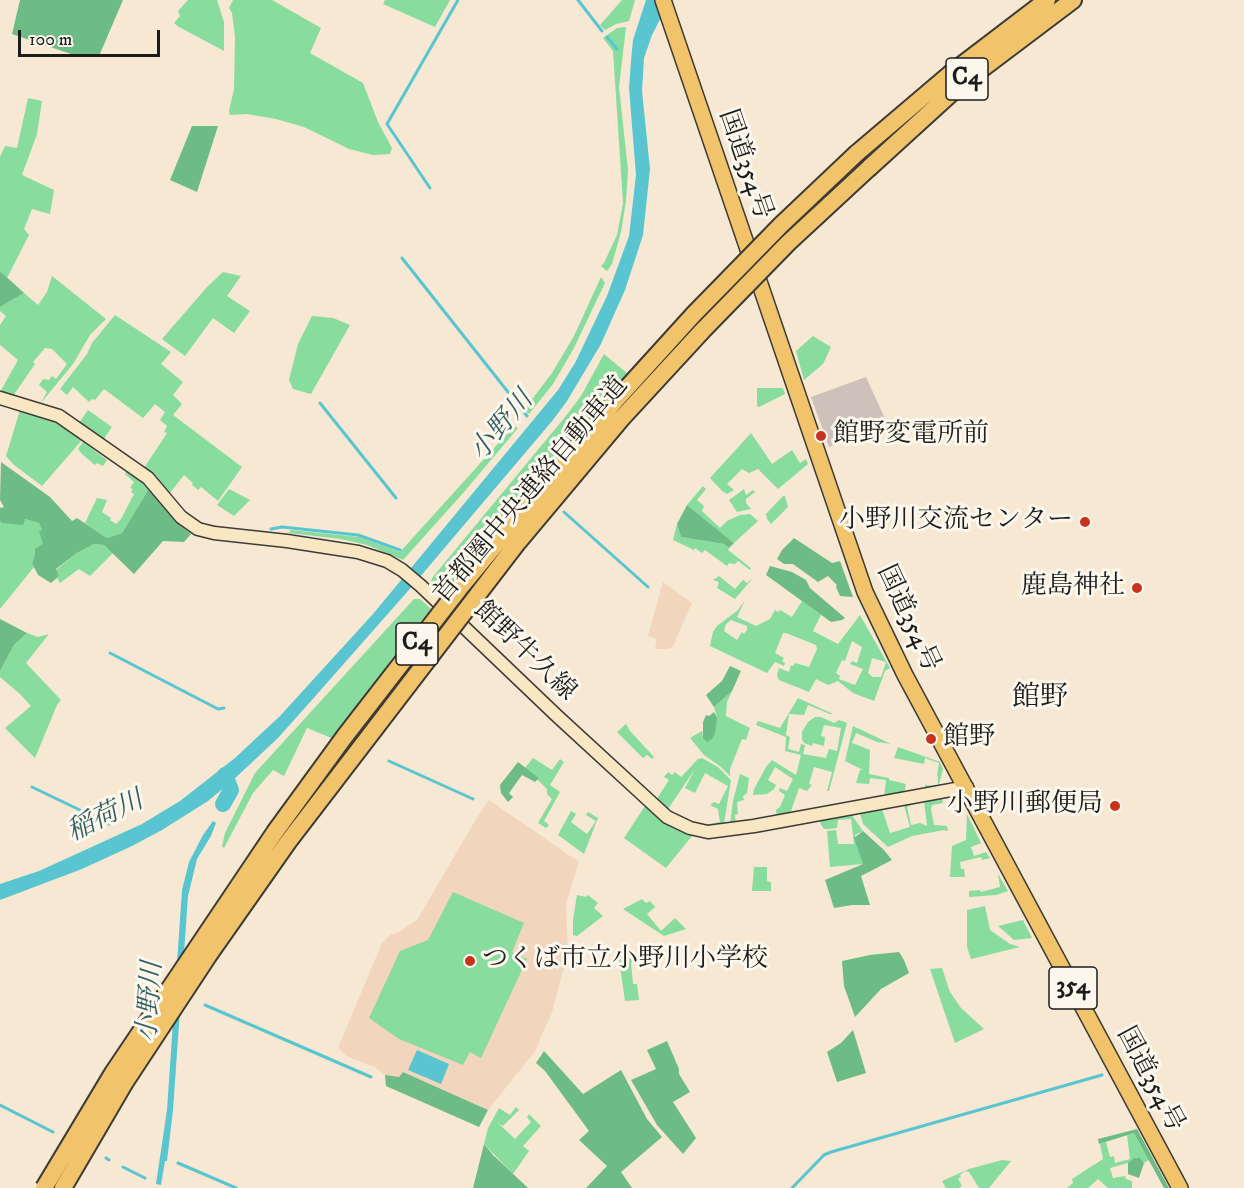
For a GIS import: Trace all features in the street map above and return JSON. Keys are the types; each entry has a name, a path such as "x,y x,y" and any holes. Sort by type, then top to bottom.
{"highway":[{"name":"首都圏中央連絡自動車道","path":"44,1188 113,1073 275,832 345,736 452,598 557,469 686,322 781,225 857,153 950,74 1047,0"},
{"name":"首都圏中央連絡自動車道","path":"63,1188 125,1082 208,956 288,842 518,542 621,419 788,243 868,168 959,86 1073,0"},
{"name":"国道354号","path":"665,4 865,592 905,675 1180,1188"}],"main road":[{"name":"館野牛久線","path":"0,398 59,416 148,478 182,517 198,529 358,552 387,561 402,570 667,817 690,828 708,832 754,826 967,788"}],"shaded area":[{"path":"866,377 887,423 829,447 811,397"},
{"path":"663,582 692,603 672,648 655,649 657,639 648,636"},
{"name":"つくば市立小野川小学校","path":"489,800 579,862 566,903 568,952 552,1012 535,1051 488,1110 403,1072 399,1077 385,1075 375,1067 346,1056 338,1048 382,943 390,935 417,920"}],"green space":[{"path":"20,0 123,0 99,56 74,55 12,34"},
{"path":"188,0 217,0 224,22 224,51 174,23 180,16 178,11"},
{"path":"233,0 272,0 321,28 310,53 363,83 378,122 392,148 390,154 373,155 349,149 304,127 276,119 247,114 230,115 234,89 235,37 232,13 229,8"},
{"path":"385,0 450,0 435,27 383,4"},
{"path":"622,0 635,0 629,21 605,30 600,25"},
{"path":"626,27 619,87 628,170 626,201 621,232 612,264 607,271 601,266 617,235 623,203 613,51 603,38 617,28"},
{"path":"28,98 42,101 37,134 22,175 54,190 50,214 32,209 24,229 29,235 7,278 0,271 0,157 5,146 17,148"},
{"path":"192,126 218,126 197,192 170,180"},
{"path":"0,271 24,293 0,307"},
{"path":"223,272 241,276 227,296 250,311 234,333 213,318 185,356 162,339"},
{"path":"52,276 106,319 90,335 73,364 40,404 47,392 39,385 43,379 49,380 52,376 56,379 67,364 52,349 45,348 33,362 35,364 13,396 0,392 18,360 0,345 0,325 6,316 0,311 0,307 24,293 38,305 47,292"},
{"path":"601,277 605,283 574,348 553,384 529,414 524,410 552,373 574,336"},
{"path":"115,315 171,352 161,364 183,382 173,395 182,404 173,415 242,467 218,501 201,487 198,490 184,475 170,493 144,468 167,433 164,432 167,426 160,420 165,412 155,404 143,418 104,389 95,400 92,399 89,402 73,387 67,395 60,389"},
{"path":"312,316 333,318 350,325 311,394 293,389 289,380 298,344"},
{"path":"813,336 831,347 823,364 804,380 796,351"},
{"path":"604,354 628,374 444,594 431,583 432,578 565,417 581,396"},
{"path":"757,388 783,388 785,394 759,407 757,406"},
{"path":"20,410 53,418 82,440 42,486 6,456"},
{"path":"88,410 112,427 103,440 79,423"},
{"path":"514,426 518,428 403,560 367,545 341,539 289,533 291,530 359,537 400,552"},
{"path":"751,433 772,464 792,450 800,463 806,459 808,464 778,489 758,469 749,473 742,469 727,484 734,490 727,494 710,478"},
{"path":"83,442 107,460 103,466 97,463 95,465 82,454 78,449"},
{"path":"1,462 50,497 72,521 77,518 107,538 122,533 150,487 177,523 191,534 184,542 163,541 134,574 104,545 94,544 77,553 56,569 59,576 51,583 38,575 32,563 35,549 43,544 39,523 25,519 23,525 0,521 0,508 4,507 0,500"},
{"path":"126,472 150,487 122,533 107,538 85,523 97,498 107,500 102,512 111,518 110,520 116,524 121,519 134,494 131,492 133,489 130,488 134,482 125,474"},
{"path":"703,486 706,489 697,500 704,506 702,511 720,528 727,521 740,515 750,514 758,521 734,543 687,505"},
{"path":"229,489 250,500 234,516 217,505"},
{"path":"744,489 746,495 753,490 755,492 746,499 751,509 737,512 729,500"},
{"path":"785,496 788,507 771,524 766,514"},
{"path":"687,505 734,543 729,548 724,544 681,537 677,524"},
{"path":"25,519 39,523 43,530 43,544 35,554 32,563 34,567 0,609 0,521 3,523"},
{"path":"677,524 681,537 724,544 729,548 728,550 751,568 750,570 738,561 735,564 729,563 727,566 705,550 702,553 673,540"},
{"path":"794,538 832,563 840,561 853,597 840,596 837,585 828,576 818,582 793,564 784,564 777,559"},
{"path":"94,544 104,545 113,553 90,576 79,569 60,583 56,570 77,553"},
{"path":"770,566 792,572 806,580 810,588 845,618 831,622 766,575"},
{"path":"719,576 735,589 743,580 747,583 753,578 735,599 717,588 719,582 713,580"},
{"path":"414,599 420,599 431,609 409,635 334,739 307,728 284,776 273,770 253,793 224,848 222,846 225,833 255,773"},
{"path":"745,600 737,617 756,626 770,619 775,610 778,612 780,610 792,617 802,601 821,615 813,631 838,644 860,615 890,668 885,671 874,701 853,693 838,681 828,685 816,679 809,692 779,680 777,675 779,668 789,672 791,665 795,663 809,667 817,649 816,645 786,633 783,633 775,653 784,658 782,661 785,663 784,666 775,662 767,673 710,646 717,626 738,610","holes":["731,620 747,626 747,630 744,634 742,632 737,640 724,631 726,624","852,641 862,647 857,663 852,661 850,664 863,669 855,685 839,679 840,676 836,673 842,660 845,661","872,658 886,662 881,677 873,677 868,673"]},
{"path":"0,619 27,633 14,645 0,671"},
{"path":"27,633 38,637 49,634 26,663 61,700 35,758 5,728 31,706 0,677 0,671 14,645"},
{"path":"730,666 741,671 732,691 714,707 706,695 722,681"},
{"path":"732,691 727,702 726,716 750,728 746,740 742,739 730,769 730,776 704,755 690,738 702,731 703,738 717,717 714,707"},
{"path":"798,698 833,714 808,705 804,715 789,714 786,735 790,737 788,749 799,752 801,744 805,745 803,754 826,758 829,749 837,751 841,728 824,725 821,736 825,737 824,746 813,743 812,746 804,743 802,739 802,732 808,722 815,717 821,717 834,723 839,720 847,723 829,791 827,791 832,772 814,767 809,784 812,785 807,791 799,788 790,814 777,817 776,810 780,807 785,795 779,791 780,788 787,791 793,779 775,767 768,780 776,785 774,789 767,794 753,795 754,789 772,760 796,775 801,755 785,751 786,737 756,725 758,721 780,728"},
{"path":"714,712 717,717 715,733 707,742 703,738 703,722 706,715 709,716"},
{"path":"626,724 654,757 652,759 647,755 643,758 617,732"},
{"path":"853,726 891,744 877,742 856,733 852,743 870,750 869,774 906,784 904,794 884,798 886,780 870,778 869,784 856,783 860,770 863,770 845,761"},
{"path":"898,747 940,762 943,769 938,788 925,791 925,785 938,786 939,763 925,758 924,764 894,758"},
{"path":"533,758 552,770 560,759 564,762 550,785 560,792 544,821 549,825 546,828 538,823 552,799 547,794 547,789 537,779 539,778 525,768"},
{"path":"702,758 718,767 731,780 724,824 709,826 709,824 720,822 718,809 710,805 714,802 719,804 728,786 705,773 695,793 685,788 695,769 668,809 656,800 669,780 664,777 668,772 672,775 675,772 681,777 698,759"},
{"path":"518,762 539,778 535,782 522,775 509,793 513,797 508,802 501,793 500,785"},
{"path":"740,774 749,778 747,793 743,796 744,800 737,802 736,825 730,825 733,801"},
{"path":"942,798 943,803 932,805 931,809 934,825 947,826 948,831 912,836 888,847 863,824 860,813 882,809 890,833 910,827 904,805 916,803 907,807 911,825 920,823 927,826 924,801"},
{"path":"645,806 673,828 692,836 666,868 624,838"},
{"path":"571,811 576,814 571,822 587,834 596,821 586,815 588,812 598,818 584,854 558,835"},
{"path":"851,814 863,831 855,835 863,864 830,867 827,831 836,830 838,844 854,844 851,819 838,820 837,828 829,829 824,829 820,820"},
{"path":"967,814 981,843 971,847 974,856 986,852 990,858 982,860 981,857 960,862 965,877 950,877 952,846 966,840"},
{"path":"863,831 892,860 861,876 870,905 834,908 825,880 863,864 854,838"},
{"path":"754,867 767,867 767,881 771,882 771,891 752,891"},
{"path":"998,874 1008,891 996,895 969,897 969,891 980,890 981,892 1000,887"},
{"path":"453,892 524,923 512,952 527,959 481,1058 470,1052 463,1065 399,1039 369,1018 400,951 428,940"},
{"path":"577,895 586,897 588,895 598,903 594,908 603,916 577,936 573,935 573,920"},
{"path":"642,899 646,903 650,901 655,907 647,914 661,931 675,918 686,929 664,936 623,909"},
{"path":"985,906 990,930 1010,944 1020,947 971,959 967,947 967,910"},
{"path":"1023,920 1032,938 1014,940 998,926"},
{"path":"899,952 909,973 881,989 855,1017 844,986 842,961"},
{"path":"637,958 637,961 631,963 633,984 637,984 639,1000 625,1001 619,959"},
{"path":"942,968 950,992 961,1008 984,1029 955,1043 930,969"},
{"path":"853,1030 866,1073 837,1082 827,1052 841,1043"},
{"path":"667,1041 679,1074 690,1092 673,1102 696,1138 683,1154 657,1125 631,1080 656,1069 647,1050"},
{"path":"544,1051 583,1094 621,1070 647,1119 662,1137 621,1172 632,1188 586,1188 607,1166 579,1140 589,1131 545,1071 536,1063"},
{"path":"403,1072 488,1110 479,1127 386,1086 385,1075 399,1077"},
{"path":"516,1107 519,1110 503,1126 497,1122 515,1139 531,1122 527,1117 529,1114 541,1126 523,1146 529,1151 513,1174 484,1144 488,1128 499,1108 510,1115"},
{"path":"1137,1129 1169,1188 1164,1188 1134,1133 1099,1144 1098,1139"},
{"path":"1134,1133 1149,1160 1144,1163 1140,1158 1134,1158 1128,1163 1110,1168 1113,1178 1125,1176 1126,1179 1132,1181 1132,1188 1108,1188 1098,1179 1088,1188 1067,1188 1073,1183 1072,1179 1103,1159 1100,1144 1106,1142 1110,1157 1114,1156 1115,1163 1130,1159 1127,1135"},
{"path":"484,1144 493,1155 528,1188 473,1188"},
{"path":"1134,1158 1140,1158 1144,1163 1139,1178 1128,1174 1128,1163"},
{"path":"1002,1160 1011,1161 989,1188 979,1188 969,1172 965,1171 958,1179 962,1186 959,1188 946,1188 942,1181 969,1169"}],"water":[{"path":"646,0 670,0 652,35 644,58 642,91 650,169 643,235 625,290 601,344 567,401 408,591 278,738 232,781 208,801 132,846 82,869 0,900 0,884 39,871 142,824 180,801 235,758 280,716 373,614 558,390 575,363 607,296 629,236 636,175 629,88 633,40"},
{"path":"213,821 216,823 197,859 188,896 173,1110 167,1161 165,1161 161,1185 156,1184 167,1110 182,890 189,862"},
{"path":"417,1050 449,1064 441,1084 408,1070"}],"waterway":[{"path":"430,188 387,124 458,0"},
{"path":"578,0 602,31"},
{"path":"607,37 617,49"},
{"path":"402,258 527,416"},
{"path":"320,403 396,498"},
{"path":"564,512 648,587"},
{"path":"271,529 282,527 358,535 400,550"},
{"path":"110,653 218,709 224,708"},
{"path":"389,761 473,799"},
{"name":"小野川","path":"223,804 231,790 225,775"},
{"name":"稲荷川","path":"32,787 109,824"},
{"path":"205,1005 371,1077"},
{"path":"792,1188 824,1155 831,1152 1102,1075"},
{"path":"0,1105 53,1132"},
{"path":"178,1163 236,1188"},
{"path":"123,1167 145,1178"}],"place":[{"name":"館野変電所前","path":"821,436"},
{"name":"小野川交流センター","path":"1085,522"},
{"name":"鹿島神社","path":"1137,588"},
{"name":"館野","path":"931,739"},
{"name":"小野川郵便局","path":"1115,806"},
{"name":"つくば市立小野川小学校","path":"470,961"}],"district":[{"name":"館野","path":"1040,699"}]}
